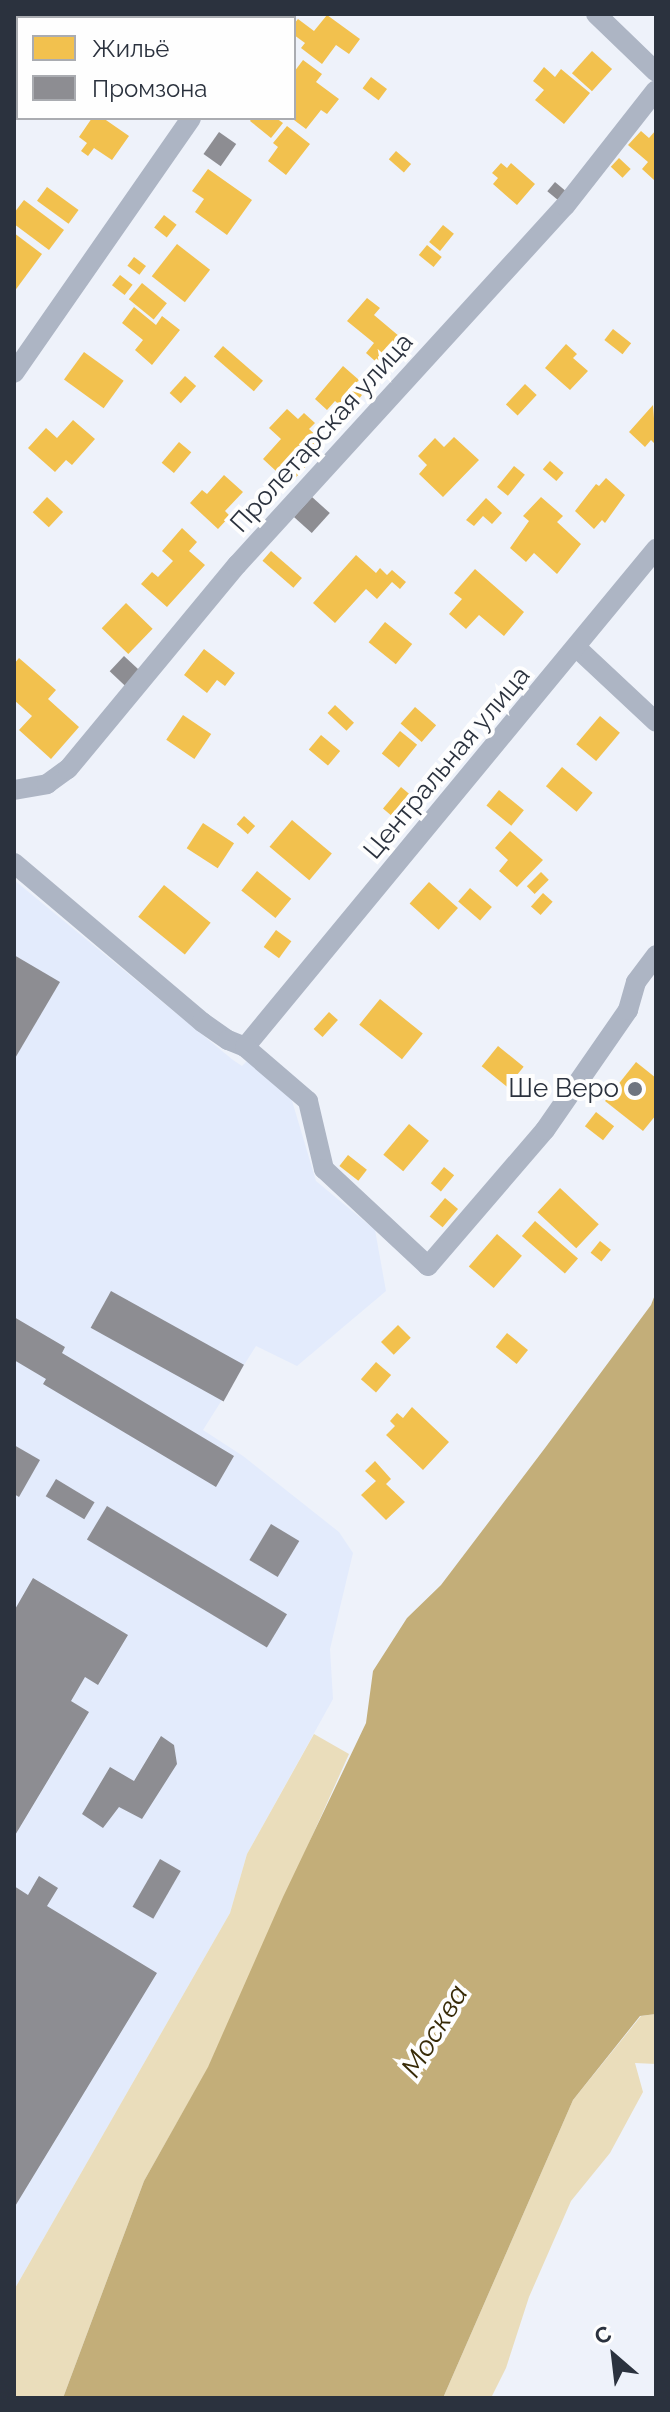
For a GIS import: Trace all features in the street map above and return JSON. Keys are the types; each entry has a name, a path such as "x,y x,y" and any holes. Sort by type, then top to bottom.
{"street":[{"path":"596,14 656,72"},
{"name":"Пролетарская улица","path":"14,790 47,784 77,759 237,565 565,206 656,90"},
{"path":"14,373 190,120"},
{"name":"Центральная улица","path":"245,1047 278,1011 426,826 577,648 656,549"},
{"path":"577,648 656,722"},
{"path":"14,863 202,1022 228,1040 245,1047 308,1101 324,1169 428,1266 545,1130 628,1010 636,982 656,955"}],"shaded area":[{"path":"14,880 233,1060 242,1066 250,1058 290,1094 316,1181 375,1230 386,1291 297,1366 256,1346 203,1430 243,1456 339,1532 353,1553 330,1649 333,1699 247,1854 230,1913 14,2290"},
{"path":"314,1734 349,1754 208,2068 144,2181 63,2398 14,2398 14,2290 230,1913 247,1854"},
{"path":"656,2014 656,2064 635,2063 643,2092 610,2153 571,2201 529,2297 506,2368 491,2398 443,2398 573,2100 641,2016"}],"water":[{"name":"Москва","path":"656,1292 656,2014 640,2016 573,2100 443,2398 63,2398 144,2181 208,2067 283,1897 366,1723 373,1671 407,1618 441,1585 651,1305"}],"building: Жильё":[{"path":"149,14 202,14 200,16"},
{"path":"327,15 360,39 349,54 336,45 322,64 301,48 305,43 296,36 296,22 298,19 314,31"},
{"path":"592,51 612,69 592,91 572,73"},
{"path":"303,60 322,74 316,82 339,99 327,114 321,110 306,129 294,120 296,69"},
{"path":"544,67 555,77 561,69 590,93 564,124 535,100 544,90 533,81"},
{"path":"371,77 387,89 379,100 363,88"},
{"path":"91,120 106,120 129,136 112,160 94,148 88,156 81,151 87,143 79,137"},
{"path":"279,120 283,123 271,138 250,121"},
{"path":"287,126 310,144 286,175 268,161 278,147 273,143"},
{"path":"656,130 654,180 642,169 648,162 628,145 641,131 649,138"},
{"path":"396,151 411,164 404,172 389,159"},
{"path":"619,158 631,169 623,178 611,167"},
{"path":"501,163 507,168 511,163 535,184 517,205 493,184 498,178 492,173"},
{"path":"208,169 252,200 227,235 195,212 204,199 192,191"},
{"path":"47,187 79,210 69,224 37,201"},
{"path":"24,200 64,230 49,250 14,224 14,213"},
{"path":"164,215 177,225 167,237 154,228"},
{"path":"443,225 454,234 440,251 429,242"},
{"path":"14,233 42,254 14,292"},
{"path":"177,244 210,270 185,302 152,276"},
{"path":"427,245 442,257 434,267 419,255"},
{"path":"134,257 146,266 139,275 127,266"},
{"path":"120,275 133,285 125,295 112,285"},
{"path":"142,283 167,303 154,319 129,299"},
{"path":"367,298 380,308 374,315 406,342 383,368 366,353 374,343 347,321"},
{"path":"134,307 156,325 162,316 180,330 152,365 135,350 143,340 122,323"},
{"path":"613,329 631,343 623,354 604,340"},
{"path":"566,344 577,354 573,358 588,371 570,390 545,368"},
{"path":"223,346 263,381 254,391 214,357"},
{"path":"84,352 124,381 104,408 64,380"},
{"path":"343,366 359,380 352,387 362,395 348,412 335,401 327,410 315,399"},
{"path":"185,376 196,386 181,403 170,393"},
{"path":"525,384 537,395 518,415 506,404"},
{"path":"653,405 656,445 651,440 645,447 629,432"},
{"path":"287,409 298,419 304,413 315,423 309,429 319,438 300,458 307,465 290,484 263,459 281,439 269,428"},
{"path":"73,420 95,439 72,465 66,460 55,472 28,448 46,428 57,438"},
{"path":"454,437 479,460 443,497 419,474 427,465 418,456 435,438 444,447"},
{"path":"179,442 191,452 174,473 162,463"},
{"path":"550,461 564,473 556,481 543,469"},
{"path":"514,466 525,475 508,496 497,487"},
{"path":"224,475 243,492 225,511 230,516 218,529 190,503 202,490 207,494"},
{"path":"606,478 625,495 605,523 602,520 594,529 575,511 596,484 599,486"},
{"path":"47,497 63,512 49,527 33,512"},
{"path":"541,497 563,516 557,522 581,544 557,574 534,553 526,562 510,548 529,521 523,516"},
{"path":"486,498 502,513 492,524 483,516 474,526 466,520"},
{"path":"182,528 197,542 189,551 205,565 167,607 141,584 152,572 158,577 173,561 162,551"},
{"path":"271,551 302,578 293,588 262,561"},
{"path":"356,555 376,573 380,568 387,575 392,570 406,582 400,589 392,582 377,599 366,589 335,623 313,603"},
{"path":"475,569 524,612 504,636 479,615 466,629 449,614 462,599 454,593"},
{"path":"126,603 153,629 128,654 102,628"},
{"path":"385,622 412,644 396,664 369,642"},
{"path":"204,649 235,673 225,686 217,680 207,693 184,675"},
{"path":"19,658 56,690 48,699 79,727 51,759 19,730 32,716 14,700 14,664"},
{"path":"335,705 354,723 347,731 327,713"},
{"path":"415,707 436,725 422,742 401,724"},
{"path":"183,715 211,734 194,759 166,740"},
{"path":"600,716 620,733 596,761 576,744"},
{"path":"400,731 417,745 399,767 382,754"},
{"path":"321,735 340,751 328,766 309,750"},
{"path":"562,767 593,793 577,812 546,786"},
{"path":"401,787 414,798 396,819 383,808"},
{"path":"499,790 524,810 511,826 486,806"},
{"path":"244,816 255,826 248,834 237,824"},
{"path":"292,820 332,853 309,880 270,847"},
{"path":"203,823 234,843 218,868 187,848"},
{"path":"510,831 543,860 517,887 499,871 508,860 495,848"},
{"path":"257,871 291,899 275,918 241,890"},
{"path":"541,872 549,880 535,894 527,886"},
{"path":"429,882 458,908 439,930 410,904"},
{"path":"164,885 211,923 185,955 138,917"},
{"path":"470,888 492,907 480,921 458,902"},
{"path":"543,893 553,902 541,915 531,906"},
{"path":"276,930 291,941 279,958 264,947"},
{"path":"380,999 423,1034 402,1059 359,1025"},
{"path":"329,1012 338,1020 323,1037 314,1029"},
{"path":"498,1046 524,1067 507,1087 482,1066"},
{"name":"Ше Веро","path":"636,1062 656,1078 656,1115 643,1131 605,1101"},
{"path":"596,1112 614,1126 603,1140 585,1126"},
{"path":"409,1124 429,1141 403,1171 383,1155"},
{"path":"348,1155 367,1170 358,1181 339,1166"},
{"path":"444,1167 454,1175 441,1192 431,1183"},
{"path":"560,1188 599,1224 576,1248 537,1212"},
{"path":"445,1198 458,1209 443,1227 430,1216"},
{"path":"535,1221 578,1258 565,1273 522,1236"},
{"path":"497,1234 522,1256 494,1288 469,1266"},
{"path":"600,1241 611,1250 601,1261 591,1253"},
{"path":"398,1325 411,1338 394,1355 381,1342"},
{"path":"507,1333 528,1350 517,1364 496,1347"},
{"path":"376,1362 391,1375 376,1392 361,1379"},
{"path":"412,1407 449,1442 423,1470 386,1435 395,1426 390,1421 397,1413 403,1418"},
{"path":"375,1461 391,1479 386,1484 405,1502 386,1520 361,1495 376,1481 365,1471"}],"building: Промзона":[{"path":"219,132 236,144 221,166 204,154"},
{"path":"555,182 568,193 560,202 547,191"},
{"path":"312,497 330,513 312,533 294,517"},
{"path":"124,656 139,670 125,686 110,671"},
{"path":"14,955 60,982 14,1060"},
{"path":"111,1291 244,1365 224,1401 91,1328"},
{"path":"14,1317 65,1347 62,1353 234,1456 216,1487 43,1384 46,1379 14,1360"},
{"path":"14,1445 40,1460 19,1497 14,1494"},
{"path":"56,1479 95,1502 84,1519 46,1496"},
{"path":"107,1506 287,1614 267,1648 87,1539"},
{"path":"271,1524 299,1541 278,1577 249,1560"},
{"path":"33,1578 128,1635 98,1685 85,1677 71,1701 89,1712 14,1837 14,1611"},
{"path":"161,1736 174,1745 177,1764 142,1819 119,1807 103,1828 82,1814 110,1767 134,1781"},
{"path":"160,1859 181,1871 153,1919 132,1907"},
{"path":"39,1876 58,1888 47,1906 157,1973 14,2208 14,1886 28,1895"}],"place":[{"name":"Ше Веро","path":"635,1089"}]}
